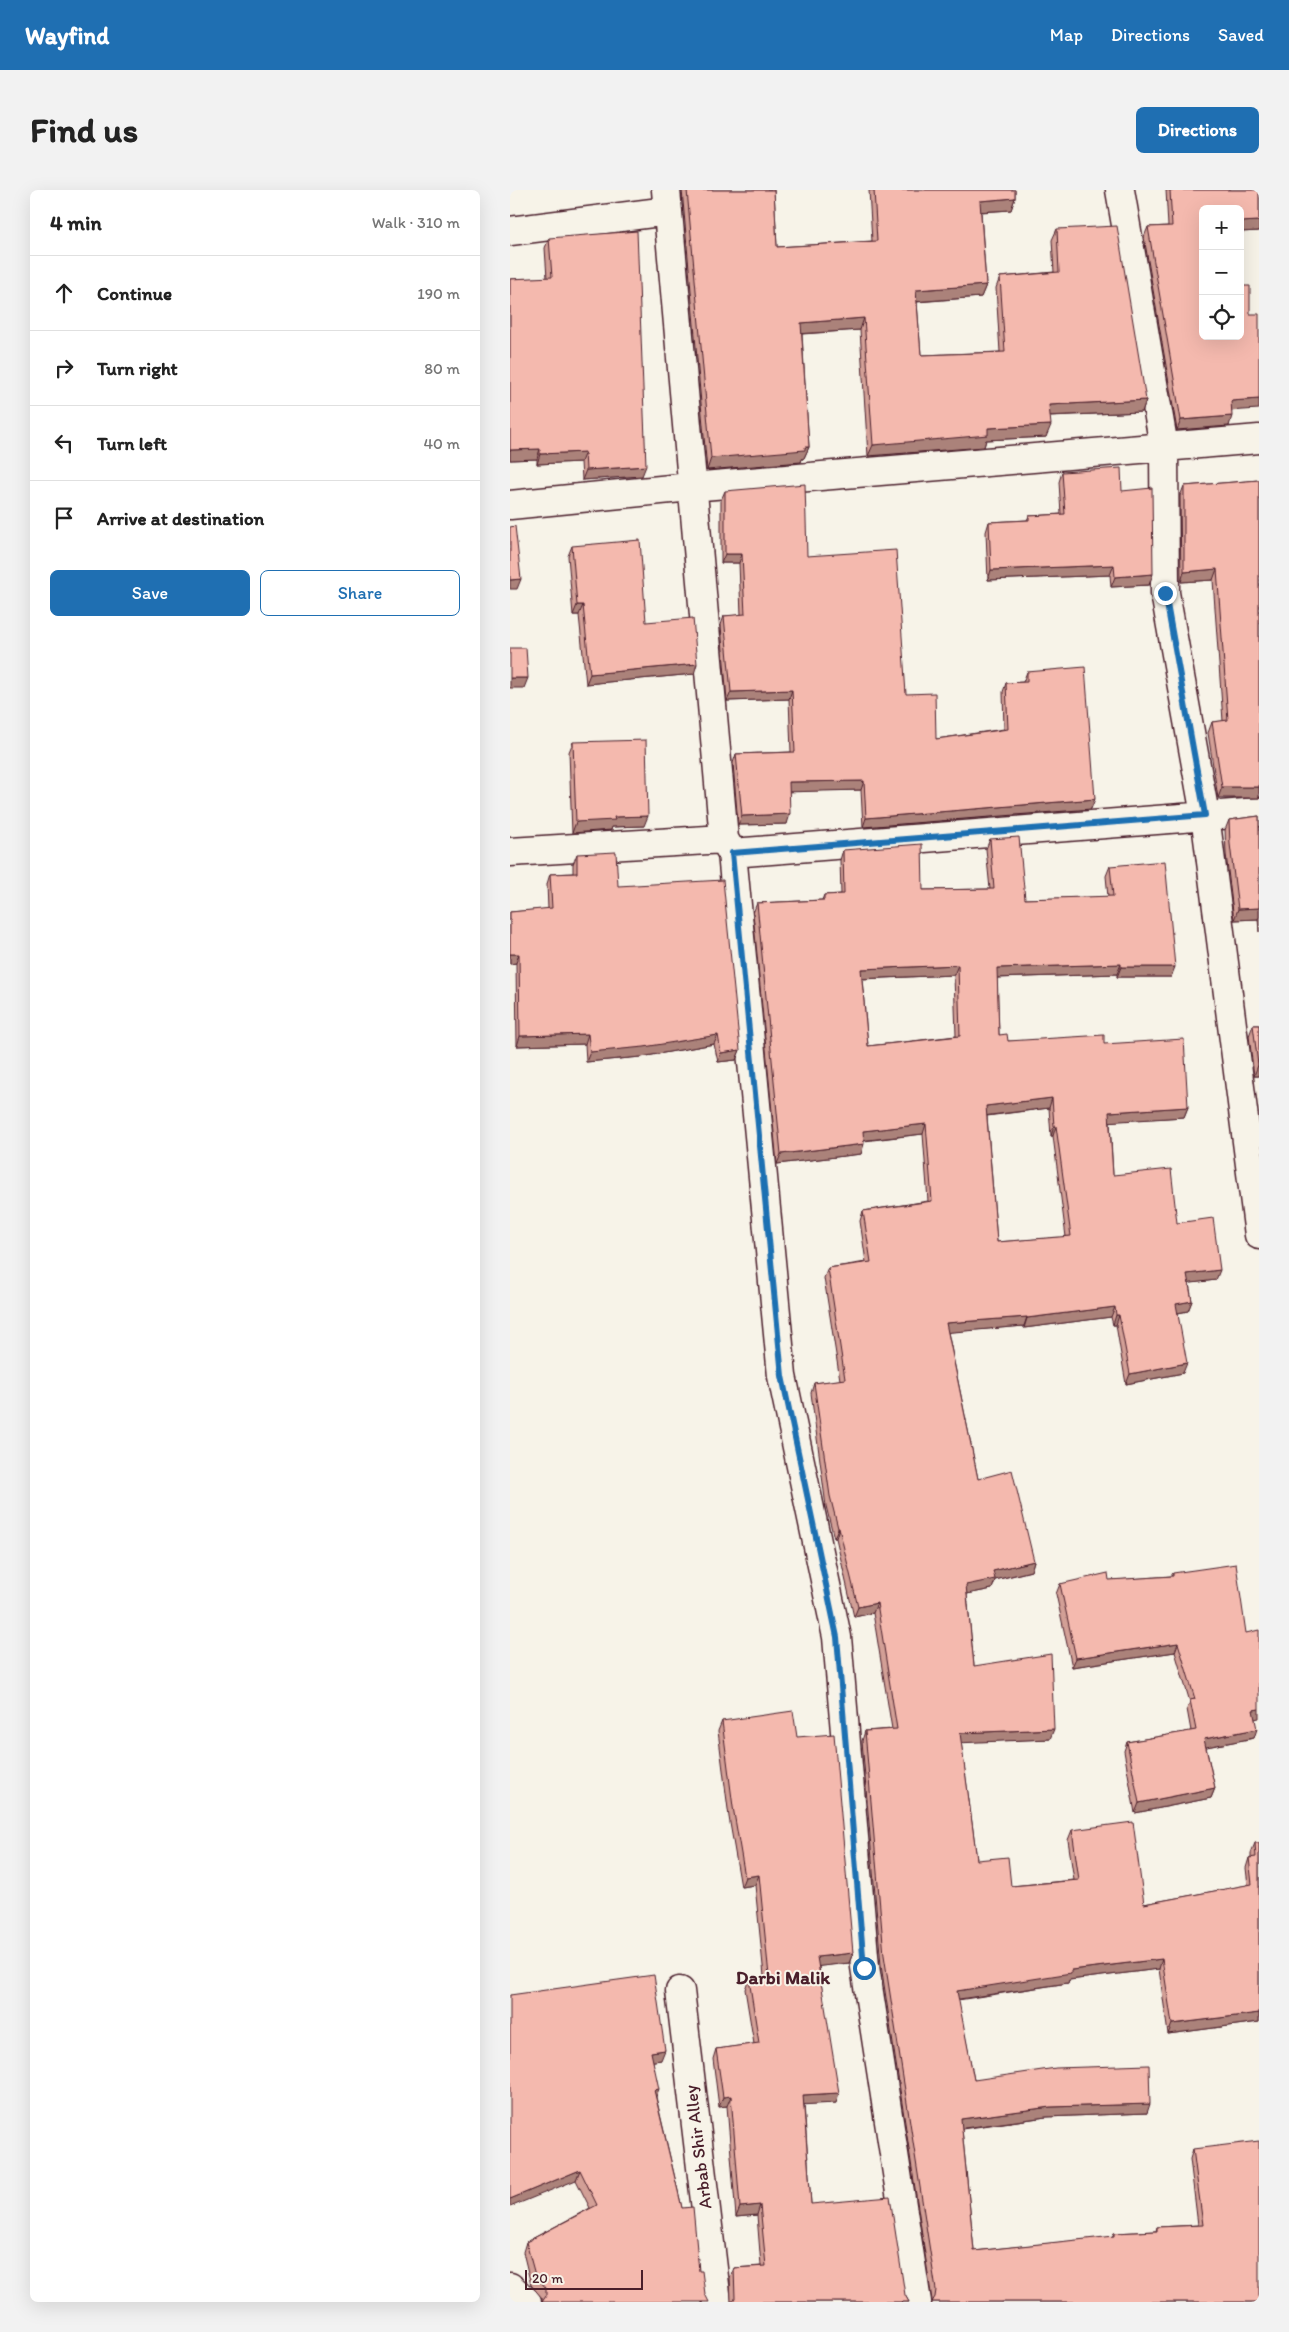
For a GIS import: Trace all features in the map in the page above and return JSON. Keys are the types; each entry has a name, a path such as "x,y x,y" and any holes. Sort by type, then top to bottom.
{"street":[{"path":"1120,190 1164,447 1165,593 1205,815 1259,1234"},
{"path":"510,231 667,200 691,487 782,1376 837,1637 864,1968 917,2302"},
{"path":"510,505 691,487 1259,439"},
{"path":"510,852 728,846 1259,812"},
{"name":"Arbab Shir Alley","path":"680,1992 717,2302"},
{"path":"510,2287 527,2302"}],"building":[{"path":"687,190 774,190 777,247 877,241 874,190 1015,190 1015,198 980,201 986,285 916,290 921,355 1005,352 1000,277 1059,272 1057,229 1117,226 1146,400 1049,405 1051,425 988,428 988,435 873,445 864,318 801,323 809,447 805,447 805,450 711,458"},
{"path":"1170,190 1259,190 1259,221 1244,222 1244,205 1199,205 1199,340 1244,340 1244,286 1250,286 1250,314 1259,314 1259,399 1231,401 1232,416 1181,420 1148,227 1172,226"},
{"path":"637,231 646,466 586,470 585,452 540,454 540,449 510,450 510,279 552,277 549,238"},
{"path":"1121,468 1122,491 1152,488 1153,574 1115,577 1114,565 991,570 989,522 1029,520 1029,516 1065,514 1062,472"},
{"path":"1259,480 1259,787 1222,787 1212,722 1228,720 1217,569 1184,572 1184,486"},
{"path":"805,484 807,556 896,550 906,694 935,693 936,739 1008,729 1006,683 1027,682 1027,672 1085,667 1095,799 866,818 864,781 789,782 790,814 742,816 736,754 795,752 792,690 731,692 724,616 745,614 742,554 725,554 725,491"},
{"path":"515,526 521,579 510,580 510,527"},
{"path":"640,540 646,622 693,618 697,664 590,674 583,605 577,605 572,546"},
{"path":"510,648 526,648 528,678 510,678"},
{"path":"646,740 648,816 614,817 615,820 576,822 573,742"},
{"path":"1259,816 1259,908 1238,909 1229,820"},
{"path":"1019,837 1025,899 1113,896 1110,866 1165,861 1175,967 1121,967 1121,964 997,968 999,1035 1007,1034 1008,1041 1104,1035 1104,1044 1184,1039 1188,1107 1109,1112 1113,1175 1171,1169 1177,1223 1213,1218 1220,1270 1187,1274 1192,1301 1176,1304 1187,1363 1130,1374 1119,1315 1116,1315 1115,1307 1027,1318 946,1323 978,1479 1012,1470 1034,1561 993,1571 995,1579 966,1585 974,1666 1051,1654 1054,1729 960,1733 977,1860 1008,1857 1011,1886 1079,1880 1072,1830 1133,1822 1144,1904 1252,1884 1249,1858 1256,1857 1255,1843 1259,1843 1259,2013 1172,2024 1162,1959 1071,1970 1071,1973 957,1991 974,2080 1056,2068 1149,2065 1150,2104 1050,2107 961,2119 974,2251 1114,2236 1114,2233 1157,2231 1157,2227 1203,2225 1193,2149 1259,2141 1259,2302 932,2302 936,2290 884,1955 865,1731 897,1729 877,1603 858,1607 830,1496 814,1383 845,1379 828,1268 871,1262 863,1211 932,1201 926,1124 863,1131 864,1144 781,1154 757,903 824,900 824,895 844,894 843,850 922,844 923,890 994,889 990,839","holes":["958,965 960,1036 868,1046 861,969","1052,1098 1054,1126 1056,1126 1071,1236 997,1242 986,1106"]},
{"path":"616,852 618,886 723,880 740,1050 721,1053 718,1035 644,1047 590,1052 588,1034 520,1036 519,954 510,954 510,912 552,908 550,874 577,873 577,854"},
{"path":"1253,1025 1259,1025 1259,1065 1258,1065"},
{"path":"1236,1564 1246,1633 1259,1630 1259,1709 1253,1710 1257,1729 1204,1739 1215,1788 1139,1803 1127,1742 1196,1730 1190,1700 1195,1699 1178,1643 1076,1658 1060,1584 1108,1573 1109,1580 1173,1576 1173,1573"},
{"path":"793,1711 797,1737 834,1734 853,1953 817,1957 839,2093 803,2095 811,2204 890,2197 905,2295 909,2302 732,2302 735,2298 734,2268 766,2266 760,2205 740,2207 731,2096 723,2097 716,2049 759,2043 749,1979 769,1976 759,1875 745,1877 733,1807 722,1721"},
{"path":"654,1975 665,2050 651,2052 659,2089 654,2090 682,2208 693,2207 699,2271 702,2271 705,2294 709,2302 542,2302 546,2296 546,2288 535,2275 526,2242 597,2205 580,2170 510,2199 510,1995"}],"district":[{"name":"Darbi Malik","path":"783,1977"}],"route":[{"path":"864,1968 837,1637 782,1376 732,853 1205,815 1165,593"}]}
